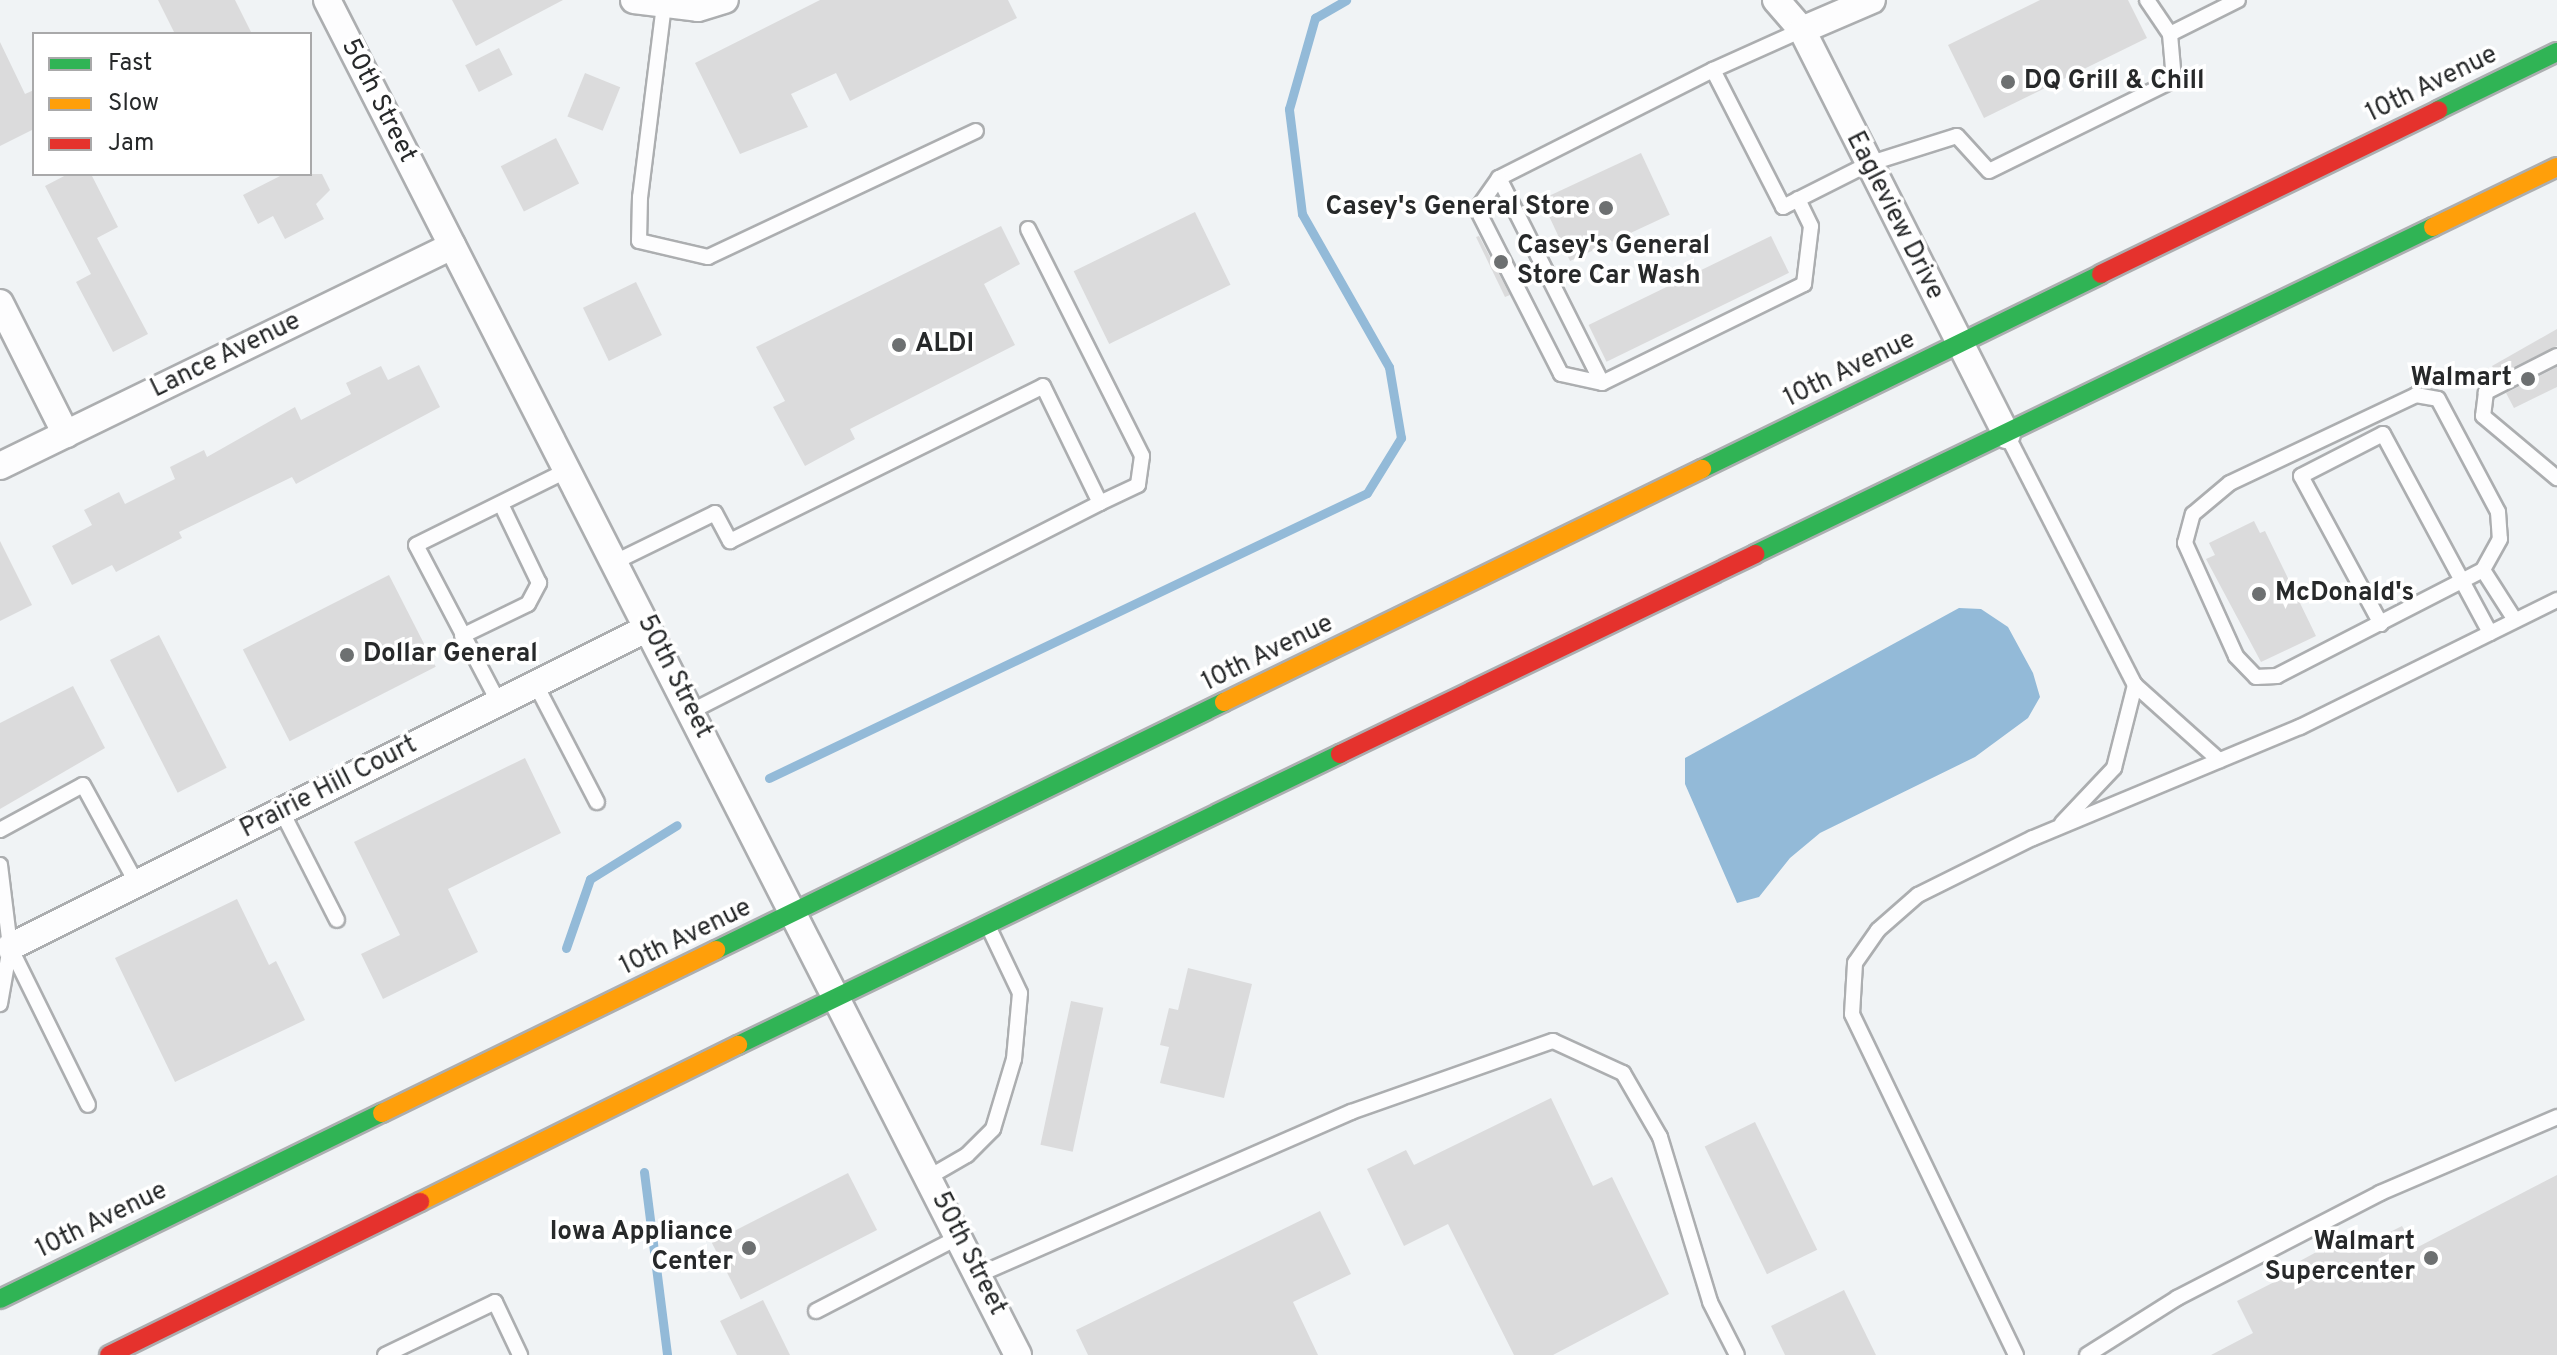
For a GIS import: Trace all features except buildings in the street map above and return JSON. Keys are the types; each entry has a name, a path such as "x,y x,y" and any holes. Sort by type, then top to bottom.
{"main road":[{"name":"10th Avenue","path":"0,1299 1960,346 2557,52"},
{"path":"109,1355 838,996 2007,435 2557,167"}],"street":[{"name":"50th Street","path":"327,0 838,996 1018,1355"},
{"path":"647,3 698,8 725,0"},
{"name":"Eagleview Drive","path":"1776,0 1802,30 2007,435"},
{"path":"1802,30 1872,0"},
{"name":"Lance Avenue","path":"0,466 452,246"},
{"path":"0,303 66,434"},
{"name":"Prairie Hill Court","path":"5,946 137,884 648,628"}],"lane":[{"path":"1713,70 1783,207 1868,164 1957,136 1989,171 2174,80 2170,34 2147,0"},
{"path":"2170,34 2238,0"},
{"path":"647,3 639,241 708,257 976,131"},
{"path":"1798,199 1811,226 1804,284 1602,383 1561,374 1477,209 1499,178 1713,70 1802,30"},
{"path":"1499,178 1602,383"},
{"path":"692,711 1138,485 1142,456 1028,229"},
{"path":"2557,356 2486,392 2483,416 2557,478"},
{"path":"615,562 715,513 730,541 1043,386 1100,503"},
{"path":"2416,395 2438,399 2498,512 2500,539 2483,570 2462,585 2277,676 2256,677 2236,656 2185,543 2193,514 2230,483 2416,395"},
{"path":"2381,624 2301,476 2383,434 2490,633"},
{"path":"2007,435 2135,685 2219,760"},
{"path":"499,703 416,545 568,470"},
{"path":"462,636 528,604 539,583 501,504"},
{"path":"2483,570 2515,620"},
{"path":"2016,1355 1852,1014 1855,963 1878,930 1918,895 2059,826 2300,727 2557,600"},
{"path":"536,685 597,802"},
{"path":"2059,826 2114,768 2135,685"},
{"path":"0,830 83,785 137,884"},
{"path":"282,812 337,920"},
{"path":"0,865 5,946 0,1004"},
{"path":"929,1177 967,1155 993,1129 1014,1059 1020,993 987,925"},
{"path":"5,946 88,1105"},
{"path":"978,1275 1351,1112 1553,1041 1623,1073 1660,1137 1710,1302 1737,1355"},
{"path":"2087,1355 2177,1298 2380,1193 2557,1117"},
{"path":"816,1311 959,1237"},
{"path":"385,1355 495,1302 520,1355"},
{"path":"149,1335 159,1355"}],"water":[{"path":"1959,608 1981,609 2008,627 2033,673 2040,697 2028,718 1975,757 1820,833 1790,858 1759,897 1737,903 1685,784 1685,758"}],"waterway":[{"path":"769,778 1367,493 1401,438 1389,367 1302,214 1289,109 1315,18 1346,0"},
{"path":"566,948 590,879 677,825"},
{"path":"644,1172 667,1355"}],"traffic: fast":[{"path":"2438,110 2557,52"},
{"path":"1755,554 2433,227"},
{"path":"1702,469 2101,274"},
{"path":"716,950 1224,702"},
{"path":"738,1045 1340,754"},
{"path":"0,1299 382,1113"}],"traffic: slow":[{"path":"2433,227 2557,167"},
{"path":"1224,702 1702,469"},
{"path":"382,1113 716,950"},
{"path":"420,1202 738,1045"}],"traffic: jam":[{"path":"2101,274 2438,110"},
{"path":"1340,754 1755,554"},
{"path":"109,1355 420,1202"}],"place":[{"name":"DQ Grill & Chill","path":"2008,82"},
{"name":"Casey's General Store","path":"1606,208"},
{"name":"Casey's General Store Car Wash","path":"1501,262"},
{"name":"ALDI","path":"899,345"},
{"name":"Walmart","path":"2528,379"},
{"name":"McDonald's","path":"2259,594"},
{"name":"Dollar General","path":"347,655"},
{"name":"Iowa Appliance Center","path":"749,1248"},
{"name":"Walmart Supercenter","path":"2431,1258"}]}
